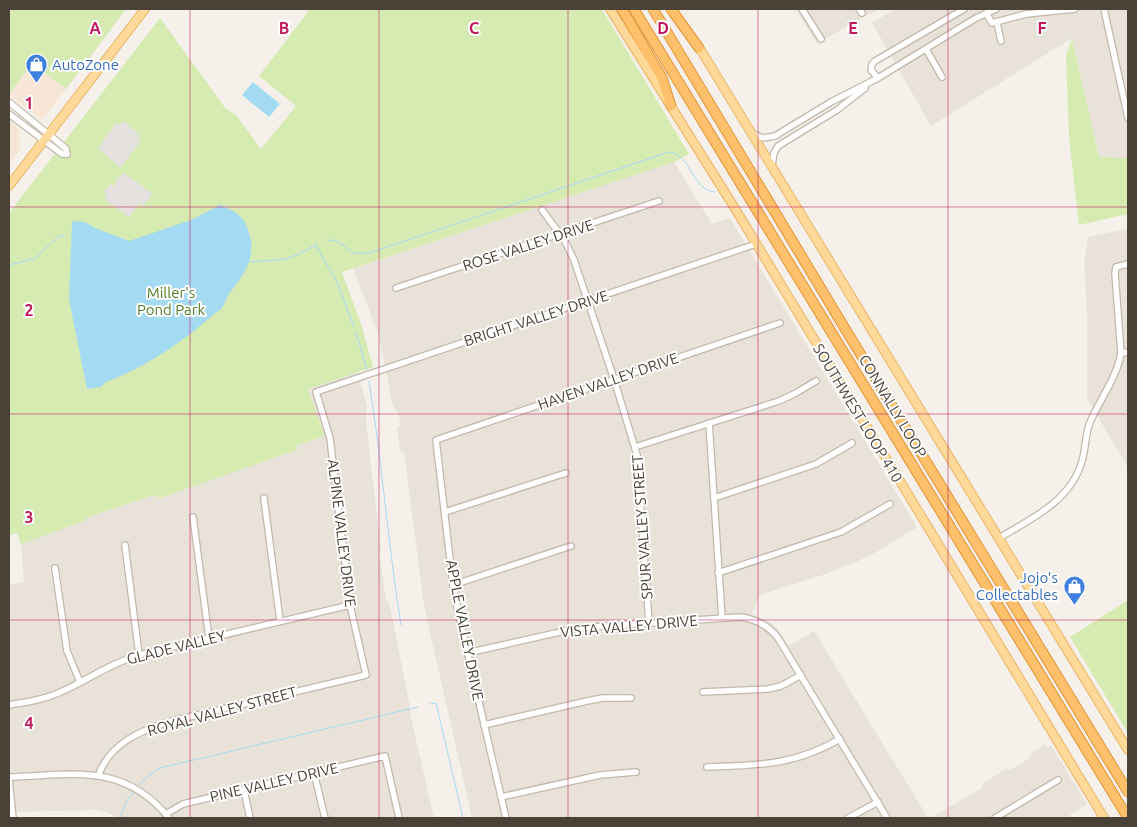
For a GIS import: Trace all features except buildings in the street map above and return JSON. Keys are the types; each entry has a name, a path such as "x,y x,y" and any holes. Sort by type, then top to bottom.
{"highway":[{"path":"622,9 662,78 671,106"},
{"name":"CONNALLY LOOP","path":"634,9 1128,818"},
{"name":"CONNALLY LOOP","path":"653,9 852,340 1128,792"},
{"path":"671,9 699,48"}],"main road":[{"path":"9,186 145,9"},
{"name":"SOUTHWEST LOOP 410","path":"610,9 756,244 1104,818"},
{"path":"675,9 1128,750"}],"street":[{"path":"802,9 821,39"},
{"path":"878,78 871,70 872,64 875,61 964,9"},
{"path":"751,133 763,138 775,136 831,102 878,78 986,13 996,9"},
{"path":"986,13 992,23 998,23 1026,14 1075,9"},
{"path":"1104,9 1128,118"},
{"path":"998,23 1001,41"},
{"path":"926,49 942,76"},
{"path":"773,167 772,157 775,150 837,110 878,78"},
{"path":"9,102 46,137"},
{"path":"9,114 46,137"},
{"path":"808,116 813,125"},
{"name":"ROSE VALLEY DRIVE","path":"396,288 659,201"},
{"name":"SPUR VALLEY STREET","path":"542,210 569,250 588,301 636,447 649,623"},
{"name":"BRIGHT VALLEY DRIVE","path":"316,392 756,244"},
{"path":"999,538 1052,506 1068,488 1082,462 1090,422 1116,372 1121,353 1115,273 1116,267 1128,264"},
{"name":"HAVEN VALLEY DRIVE","path":"436,440 780,324"},
{"path":"1121,353 1128,352"},
{"path":"636,447 779,400 796,393 816,380"},
{"name":"ALPINE VALLEY DRIVE","path":"316,392 330,438 350,604 366,675"},
{"path":"710,423 722,618"},
{"name":"APPLE VALLEY DRIVE","path":"436,440 453,585 506,818"},
{"path":"714,498 816,464 852,443"},
{"path":"445,512 566,473"},
{"path":"264,498 280,620"},
{"path":"718,573 841,532 890,504"},
{"path":"193,516 209,638"},
{"path":"125,545 139,654"},
{"path":"453,585 571,546"},
{"path":"55,568 67,651 80,682"},
{"name":"GLADE VALLEY","path":"9,705 48,697 115,663 139,654 350,604"},
{"name":"VISTA VALLEY DRIVE","path":"467,653 578,628 740,617 758,622 772,631 782,645 887,818"},
{"name":"ROYAL VALLEY STREET","path":"98,776 105,759 110,753 133,736 148,728 366,675"},
{"path":"703,692 768,689 781,686 801,676"},
{"path":"484,725 603,698 631,698"},
{"path":"706,768 761,765 791,760 819,750 840,739"},
{"name":"PINE VALLEY DRIVE","path":"168,816 183,804 385,756 399,818"},
{"path":"501,797 600,775 636,772"},
{"path":"314,773 325,818"},
{"path":"13,818 9,779 72,775 98,776 121,781 150,798 168,816"},
{"path":"995,818 1058,780"},
{"path":"244,790 250,818"},
{"path":"848,818 878,802"}],"shaded area":[{"path":"796,9 878,9 817,44"},
{"path":"896,9 1128,9 1128,158 1099,157 1072,38 931,126 872,23"},
{"path":"32,62 66,89 42,120 9,95"},
{"path":"9,120 19,129 20,149 9,165"},
{"path":"123,121 140,135 138,138 141,141 120,168 98,148 117,122 120,125"},
{"path":"671,161 674,162 712,224 730,218 917,527 858,561 826,574 760,595 752,614 777,628 789,646 814,631 928,818 472,818 424,606 404,452 400,452 397,428 400,425 399,416 392,402 377,330 353,269"},
{"path":"124,173 153,194 143,206 137,202 138,205 129,217 104,199 107,194 104,192 110,184 115,186 116,180"},
{"path":"1128,229 1128,467 1087,399 1087,313 1084,262 1088,237"},
{"path":"358,372 367,406 366,421 386,601 389,601 410,713 434,818 117,818 99,810 9,812 9,585 24,582 21,544 84,521 88,517 154,495 160,498 297,450 297,445 324,436 308,389"},
{"path":"1045,744 1047,748 1051,745 1087,804 1070,815 1071,817 931,818 983,787 982,784 1007,768 1009,771 1030,758 1029,755"}],"green space":[{"path":"13,9 126,9 66,89 32,63 9,94 9,14"},
{"name":"Miller's Pond Park","path":"310,9 602,9 689,154 674,162 342,272 362,327 373,367 308,389 325,436 297,445 297,450 160,498 154,495 88,517 84,521 21,544 17,533 9,535 9,213 160,18 226,109 236,115 261,149 296,106 259,76"},
{"path":"1072,38 1099,157 1128,158 1128,214 1079,225 1069,138 1066,56"},
{"path":"1128,600 1128,733 1070,637"}],"water":[{"path":"253,82 280,104 269,117 242,95"},
{"path":"220,205 240,216 246,224 251,245 247,268 222,308 149,362 106,382 101,387 87,389 69,299 72,222 85,222 95,228 129,241 191,220"}],"waterway":[{"path":"328,240 339,243 355,253 369,253 669,152 676,154 682,159 701,186 715,192"},
{"path":"9,265 34,259 59,236 64,236"},
{"path":"315,244 337,282 354,327"},
{"path":"249,262 286,259 317,244"},
{"path":"356,332 367,370"},
{"path":"369,381 401,625"},
{"path":"430,704 436,703 463,818"},
{"path":"139,785 160,768 418,707"},
{"path":"120,818 127,800 134,792"}],"place":[{"name":"AutoZone","path":"36,83"},
{"name":"Jojo's Collectables","path":"1074,605"}]}
